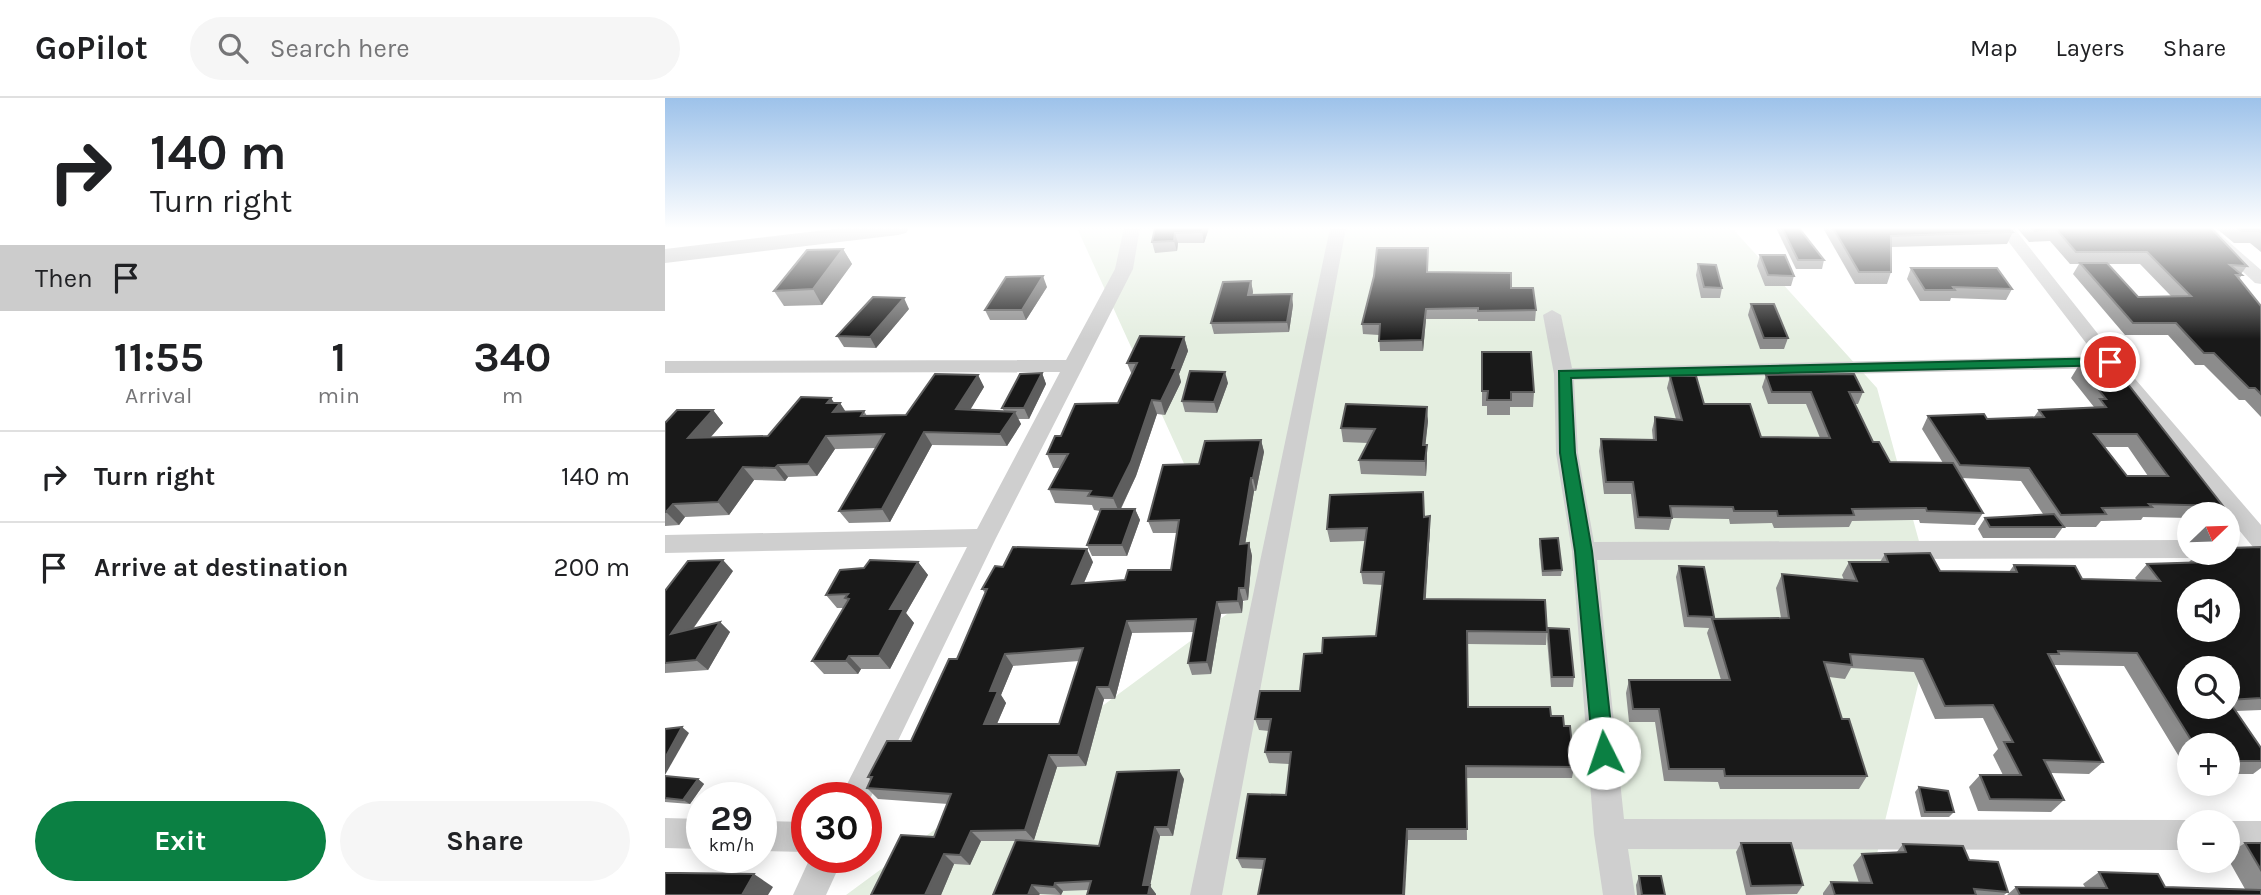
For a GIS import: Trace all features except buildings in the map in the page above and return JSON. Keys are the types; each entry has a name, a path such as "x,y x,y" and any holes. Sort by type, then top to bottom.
{"street":[{"path":"863,782 984,538 1125,265"},
{"path":"1206,895 1331,265"},
{"path":"2034,265 2254,546"},
{"path":"2246,265 2261,279"},
{"path":"1552,315 1564,374 1567,453 1584,551 1610,834 1619,895"},
{"path":"1564,374 2110,362"},
{"path":"665,367 1073,366"},
{"path":"665,544 812,544 984,538"},
{"path":"1584,551 2177,549"},
{"path":"665,832 686,833"},
{"path":"1610,834 2177,835"},
{"path":"2240,836 2261,836"},
{"path":"809,895 820,873"}],"green space":[{"path":"1094,265 1766,265 1877,388 1937,607 1867,895 846,895 876,873 882,873 882,868 1246,600"}],"route":[{"path":"1604,753 1584,551 1567,453 1564,374 2110,362"}]}
